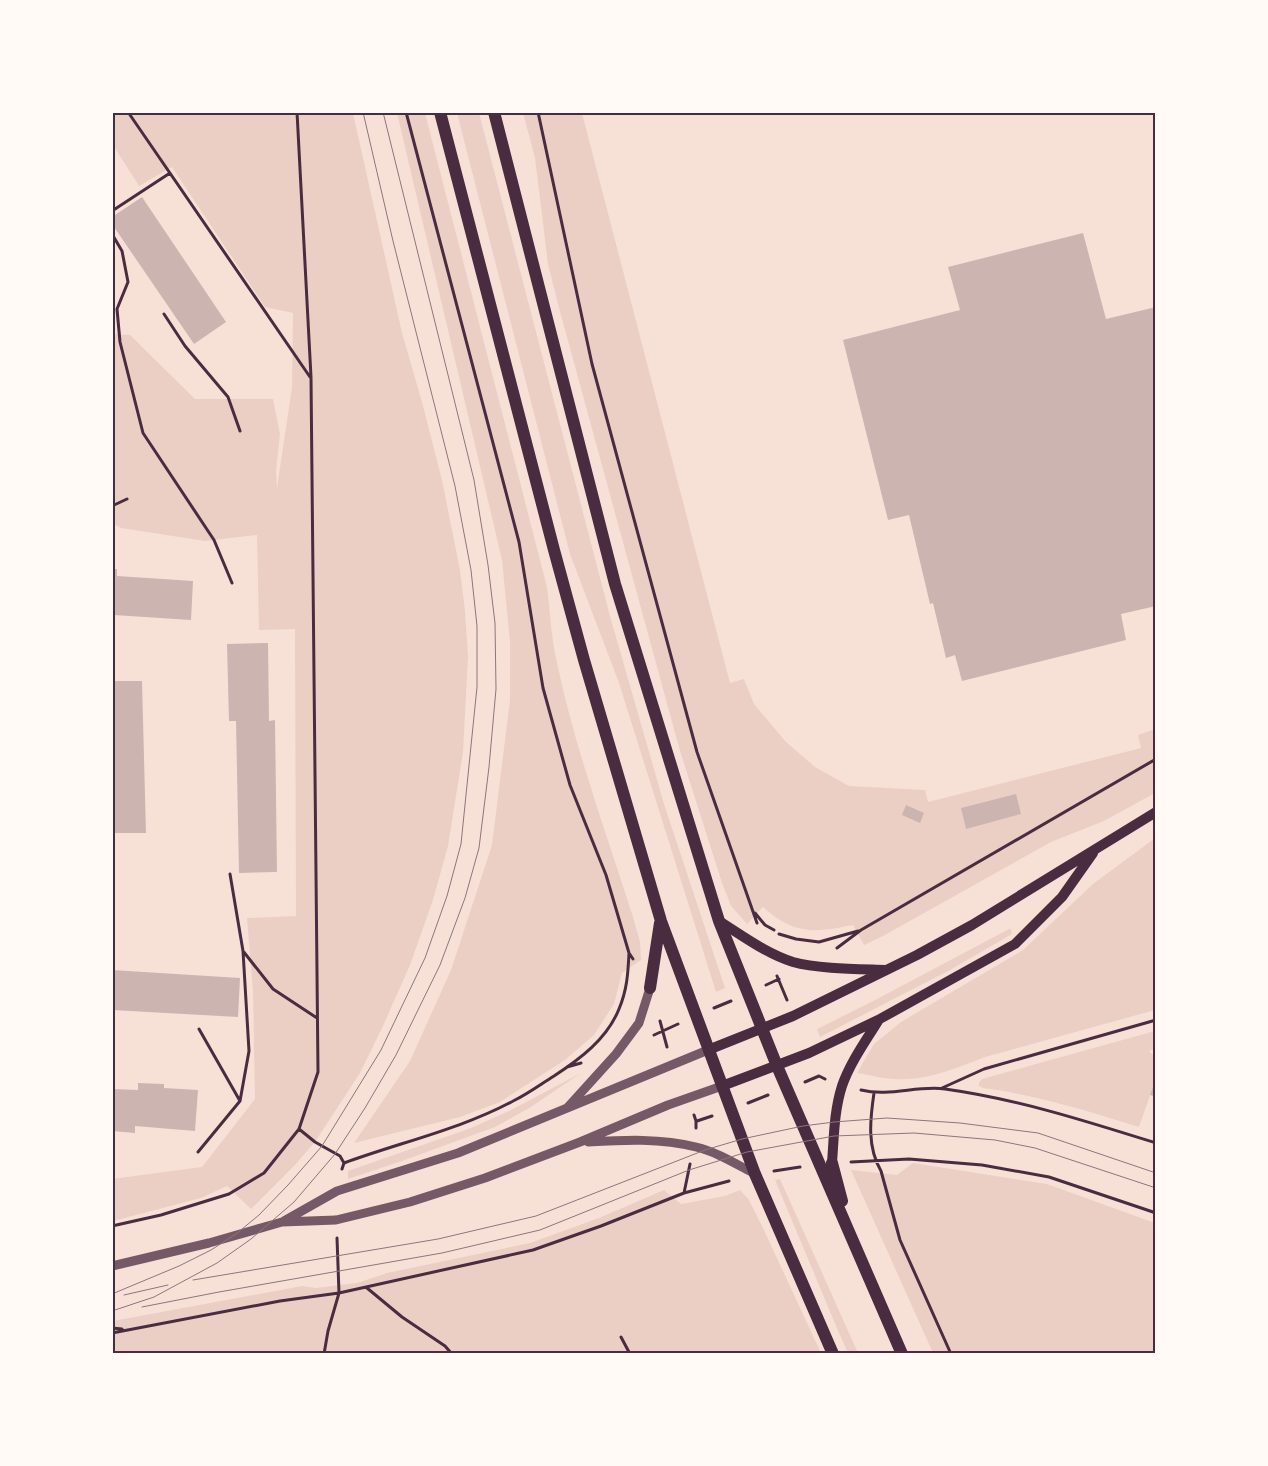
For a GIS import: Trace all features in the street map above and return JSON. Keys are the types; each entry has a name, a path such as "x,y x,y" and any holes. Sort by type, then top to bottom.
{"main road":[{"path":"440,112 584,660 661,921 755,1174 833,1354"},
{"path":"494,112 615,584 719,921 777,1066 902,1354"},
{"path":"708,1050 794,1016 972,925 1156,812"},
{"path":"722,1086 809,1053 878,1020 1015,944 1062,897 1095,850"},
{"path":"650,988 661,921"},
{"path":"719,921 768,951 794,962 887,970"},
{"path":"849,1230 832,1163 834,1122 842,1086 856,1057 878,1020"}],"street":[{"path":"566,1110 616,1054 640,1023 650,988"},
{"path":"112,1266 209,1243 282,1222 337,1191 458,1153 708,1050"},
{"path":"282,1222 336,1220 410,1202 485,1178 580,1142 668,1105 722,1086"},
{"path":"580,1142 633,1140 695,1146 726,1158 755,1174"}],"path":[{"path":"128,112 311,378"},
{"path":"112,1226 161,1215 229,1194 264,1173 299,1129 318,1072 311,378 297,112"},
{"path":"299,1129 315,1142 340,1156 344,1163 471,1120 516,1100 588,1051 599,1040 618,1010 628,984 629,953 606,875 570,785 543,688 519,542 406,112"},
{"path":"538,112 594,373 697,752 753,910 765,925 779,933 796,939 819,942 861,930 1156,759"},
{"path":"112,211 170,173"},
{"path":"112,234 122,251 128,282 117,310 120,342 144,434 214,540 232,583"},
{"path":"164,314 184,346 228,396 240,431"},
{"path":"112,506 127,500"},
{"path":"198,1152 240,1101 249,1051 243,951 230,874"},
{"path":"243,951 273,989 318,1018"},
{"path":"646,1038 778,979"},
{"path":"942,1088 984,1069 1156,1020"},
{"path":"199,1029 240,1101"},
{"path":"567,1067 584,1062"},
{"path":"696,1121 819,1076"},
{"path":"951,1354 900,1240 881,1171 875,1161 870,1134 874,1093 942,1088 1008,1099 1156,1143"},
{"path":"875,1161 909,1159 982,1165 1049,1176 1156,1213"},
{"path":"112,1333 280,1301 367,1288 533,1250 601,1226 684,1193"},
{"path":"367,1288 402,1317 445,1346 452,1354"},
{"path":"324,1354 328,1331 339,1293"},
{"path":"112,1328 125,1330"},
{"path":"621,1337 630,1354"}],"shaded area":[{"path":"113,113 353,113 402,333 442,480 460,570 468,657 463,752 448,846 433,900 410,965 360,1073 315,1142 251,1209 227,1186 201,1198 113,1221 112,1179 202,1167 255,1099 253,992 247,918 296,916 295,629 259,630 257,535 205,541 121,528 112,523 113,334 130,335 195,399 273,399 280,434 276,471 277,488 292,387 293,313 265,307 172,167 139,186 113,145"},
{"path":"397,113 425,113 547,587 553,640 563,691 591,789 633,917 640,942 641,960 622,973 614,1004 594,1035 565,1060 500,1102 460,1117 354,1143 410,1061 451,970 492,845 510,700 510,642 502,560"},
{"path":"457,113 479,113 610,616 664,804 725,988 716,992 619,683 570,554"},
{"path":"523,113 582,113 730,683 744,679 754,704 786,742 815,767 849,786 925,790 928,802 1141,748 1138,735 1155,729 1155,793 1104,821 1051,842 864,945 853,925 827,930 805,930 785,923 763,907 747,924 731,906 722,883 680,751 548,264 535,158"},
{"path":"1155,838 1155,1010 985,1057 930,1076 890,1079 857,1073 874,1044 901,1022 1023,950 1093,884"},
{"path":"1011,929 1012,934 950,970 820,1037 817,1029"},
{"path":"1155,1031 1155,1049 1149,1051 1155,1057 1155,1081 1139,1127 1062,1104 979,1086 982,1079"},
{"path":"581,1073 531,1107 495,1127 348,1179 348,1171 471,1128 511,1110"},
{"path":"913,1163 1047,1184 1155,1223 1155,1353 933,1353 851,1170 897,1175"},
{"path":"780,1179 858,1353 848,1353 839,1333 775,1180"},
{"path":"664,1190 681,1204 725,1196 740,1190 749,1200 763,1228 821,1353 113,1354 113,1321 302,1286 316,1288 357,1283 387,1273 530,1243 599,1218"}],"building":[{"path":"142,197 226,322 194,344 112,224 112,217"},
{"path":"1083,233 1106,319 1156,307 1156,606 1121,614 1126,640 962,681 955,655 946,658 933,603 930,604 909,515 888,520 843,340 960,310 948,267"},
{"path":"112,569 117,569 117,576 193,581 191,620 114,615"},
{"path":"268,643 269,721 275,720 277,872 239,873 236,721 229,721 227,644"},
{"path":"112,681 142,681 146,833 112,833"},
{"path":"1016,794 1021,814 966,829 961,808"},
{"path":"906,805 924,813 920,823 902,815"},
{"path":"112,970 240,978 238,1017 112,1010"},
{"path":"1156,1081 1156,1097 1150,1095"},
{"path":"138,1083 164,1084 164,1088 198,1090 195,1131 135,1126 135,1133 112,1131 112,1089 138,1090"}],"tram line":[{"path":"112,1294 179,1266 211,1250 236,1234 259,1215 322,1146 381,1050 425,958 447,896 461,844 477,687 477,626 471,570 455,486 393,241 363,112"},
{"path":"112,1311 154,1297 217,1263 251,1239 294,1202 335,1154 396,1055 440,965 465,898 479,848 496,689 495,623 488,565 474,480 383,112"},
{"path":"193,1280 438,1239 536,1216 705,1150 742,1139 803,1126 834,1122 887,1118 960,1123 1038,1133 1156,1173"},
{"path":"142,1307 442,1253 540,1230 689,1170 747,1152 834,1136 914,1133 995,1140 1035,1148 1156,1188"},
{"path":"124,1295 168,1285"}]}
